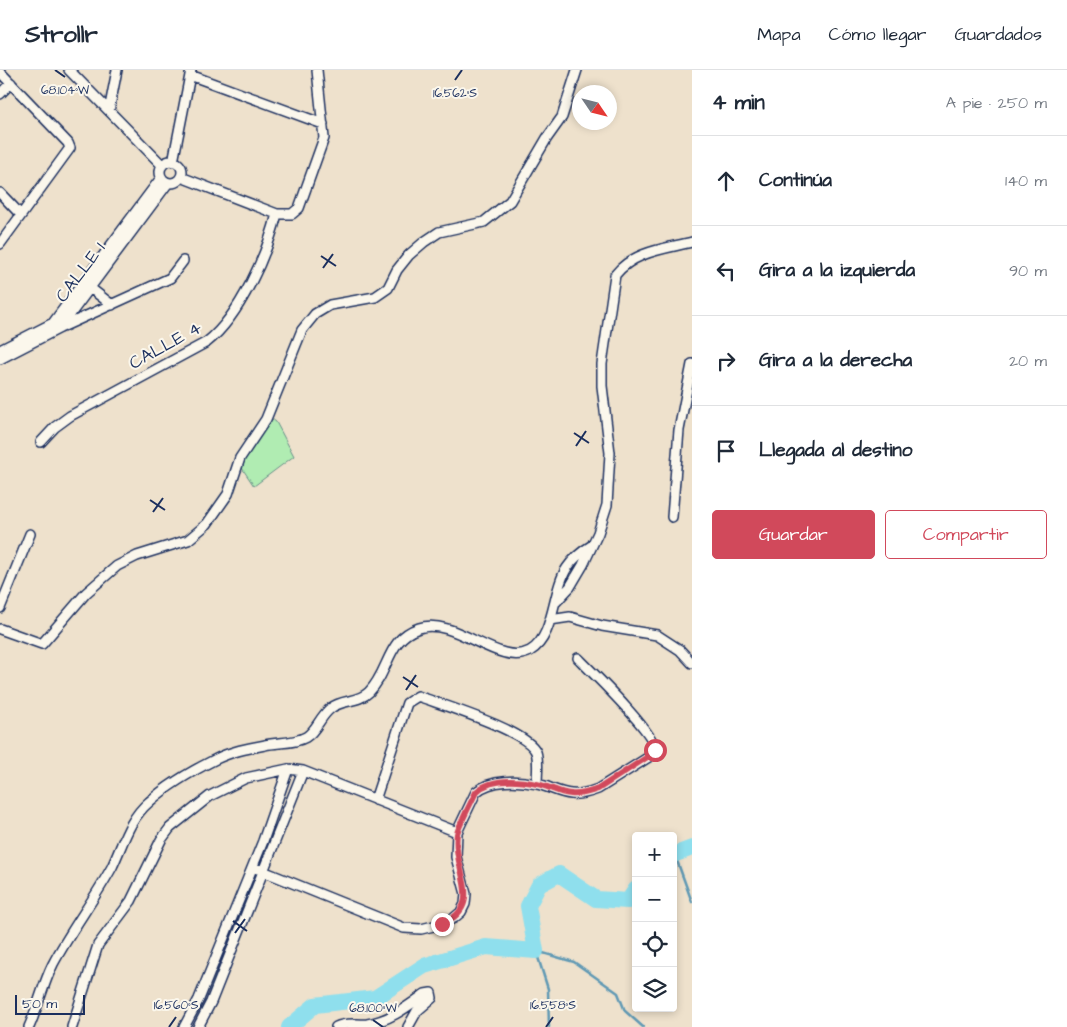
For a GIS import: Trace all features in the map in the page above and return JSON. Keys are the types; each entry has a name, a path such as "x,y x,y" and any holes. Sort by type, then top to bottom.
{"street":[{"path":"70,70 162,166 164,180 176,182 181,177"},
{"path":"109,111 117,70"},
{"path":"181,177 277,214 292,214 299,208 324,138 317,70"},
{"path":"0,629 42,644 86,592 117,566 138,556 188,540 198,533 228,494 240,458 266,419 302,330 315,314 330,305 375,297 388,288 397,270 409,255 424,242 439,232 484,222 502,210 517,191 547,138 562,117 577,70"},
{"path":"0,72 68,143 70,148 0,244"},
{"path":"173,162 190,73 323,124"},
{"path":"0,94 11,83"},
{"path":"162,166 173,162"},
{"path":"173,162 180,167 181,177"},
{"name":"CALLE 1","path":"0,350 53,323 86,285 164,180"},
{"path":"0,193 22,215"},
{"name":"CALLE 4","path":"41,442 55,427 70,416 207,342 220,332 232,315 266,252 277,214"},
{"path":"29,1027 52,967 79,918 108,873 136,817 149,802 217,758 238,750 296,741 306,737 331,708 363,697 370,690 396,642 406,634 421,628 436,626 449,628 475,642 521,655 535,648 550,620 556,602 570,587 584,565 603,520 610,484 610,452 602,386 602,364 615,275 624,264 638,256 692,242"},
{"path":"60,328 170,278 183,261"},
{"path":"86,285 112,305"},
{"name":"CALLE 1","path":"0,359 60,328 86,285"},
{"path":"672,516 678,430 692,364"},
{"path":"0,608 30,534"},
{"path":"550,620 578,619 602,626 657,634 680,650 692,663"},
{"path":"253,867 404,928 432,927 454,918 461,912 465,904 466,894 456,856 457,832 476,792 484,786 497,782 537,784 570,794 589,793 629,770 655,750 656,744 648,733 578,658"},
{"path":"376,800 407,703 418,696 507,730 527,740 536,753 537,784"},
{"path":"72,1027 98,945 131,901 161,840 170,828 192,808 231,784 267,772 288,769 303,770 457,832"},
{"path":"184,1027 199,999 253,867 288,769"},
{"path":"198,1027 212,1002 303,770"},
{"path":"336,1027 344,1024 380,1021 391,1017 425,994 431,993 432,998 417,1011 408,1027"}],"green space":[{"path":"272,419 276,422 294,456 254,486 240,465"}],"waterway":[{"path":"677,854 692,848"},
{"path":"677,861 692,902"},
{"path":"289,1027 315,1005 375,998 424,966 486,947 536,951 528,906 539,885 559,874 596,899 628,901 632,895"},
{"path":"536,951 574,962 618,993 625,1011 643,1027"},
{"path":"536,951 548,989 549,1027"}],"route":[{"path":"442,924 461,912 465,904 466,894 456,856 457,832 468,813 476,792 480,788 497,782 518,782 537,784 570,794 589,793 652,754 655,750"}]}
